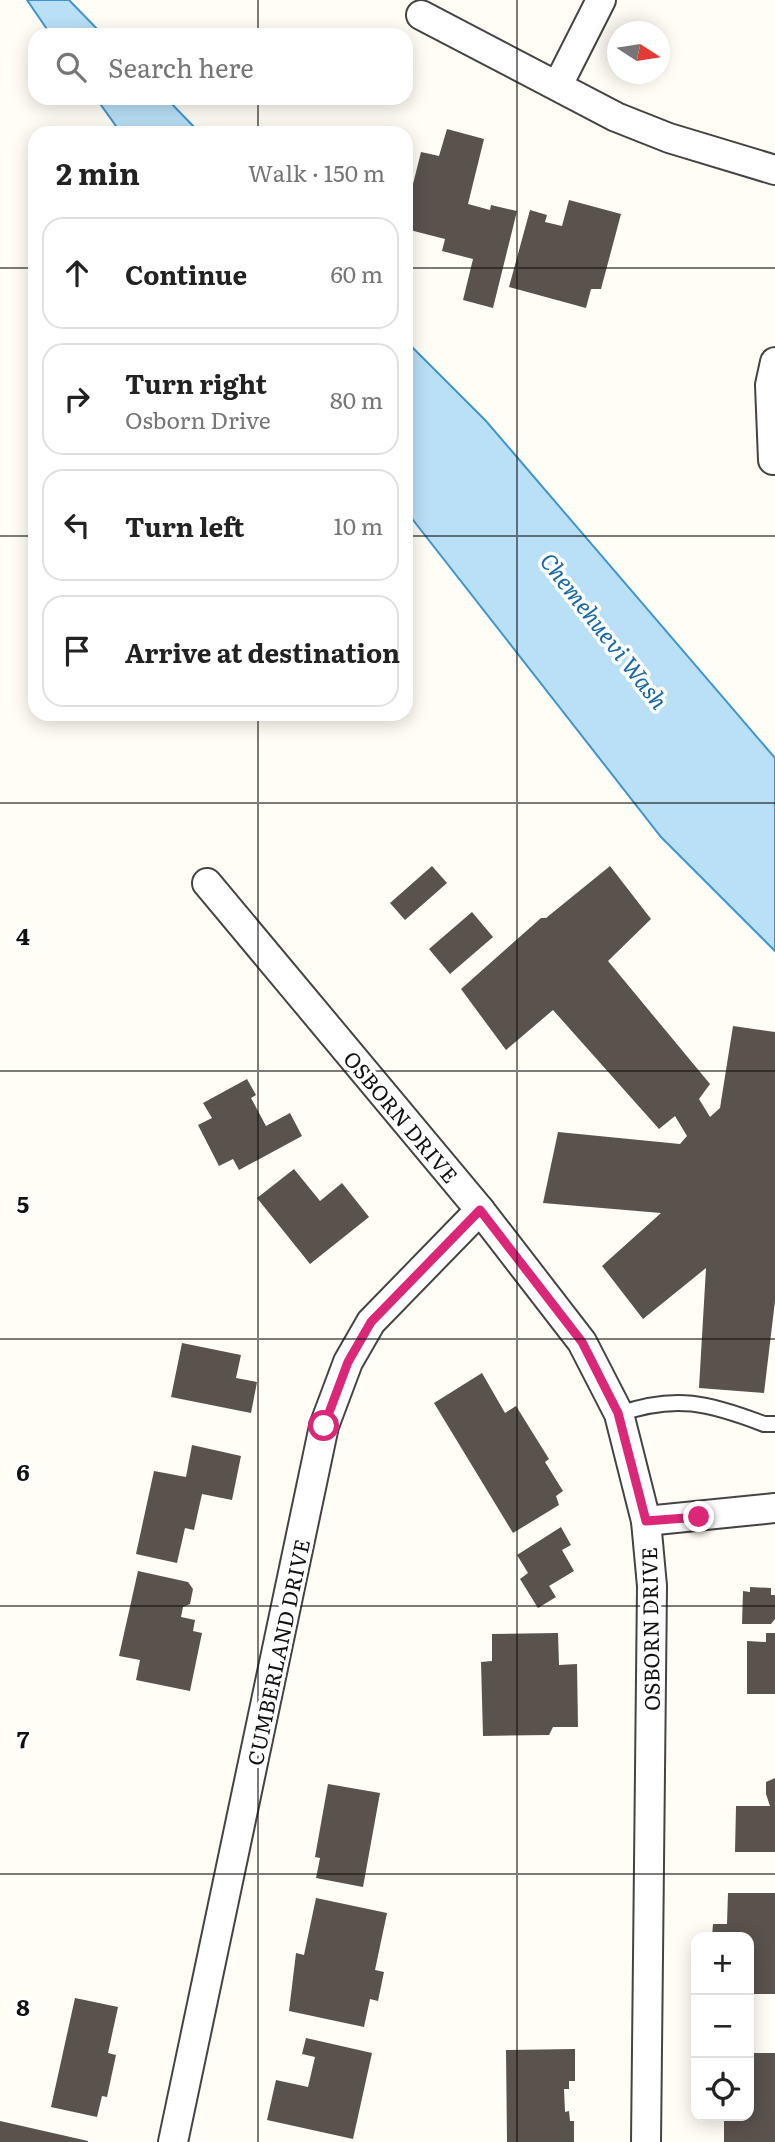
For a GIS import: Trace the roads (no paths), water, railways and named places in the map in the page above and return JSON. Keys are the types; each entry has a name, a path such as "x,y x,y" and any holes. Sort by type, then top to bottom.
{"street":[{"path":"558,85 601,0"},
{"path":"421,15 616,117 668,138 775,170"},
{"path":"773,460 771,384 775,362"},
{"name":"OSBORN DRIVE","path":"208,883 480,1210 582,1342 619,1415 646,1521 652,1586 646,2142"},
{"name":"CUMBERLAND DRIVE","path":"173,2142 324,1426 348,1362 371,1322 480,1210"},
{"path":"646,1521 775,1508"}],"lane":[{"path":"619,1415 650,1404 676,1401 775,1424"}],"water":[{"path":"27,0 69,0 96,28 46,28"},
{"path":"101,105 173,105 193,126 116,126"},
{"name":"Chemehuevi Wash","path":"413,348 486,421 775,758 775,951 661,837 413,520"}]}
